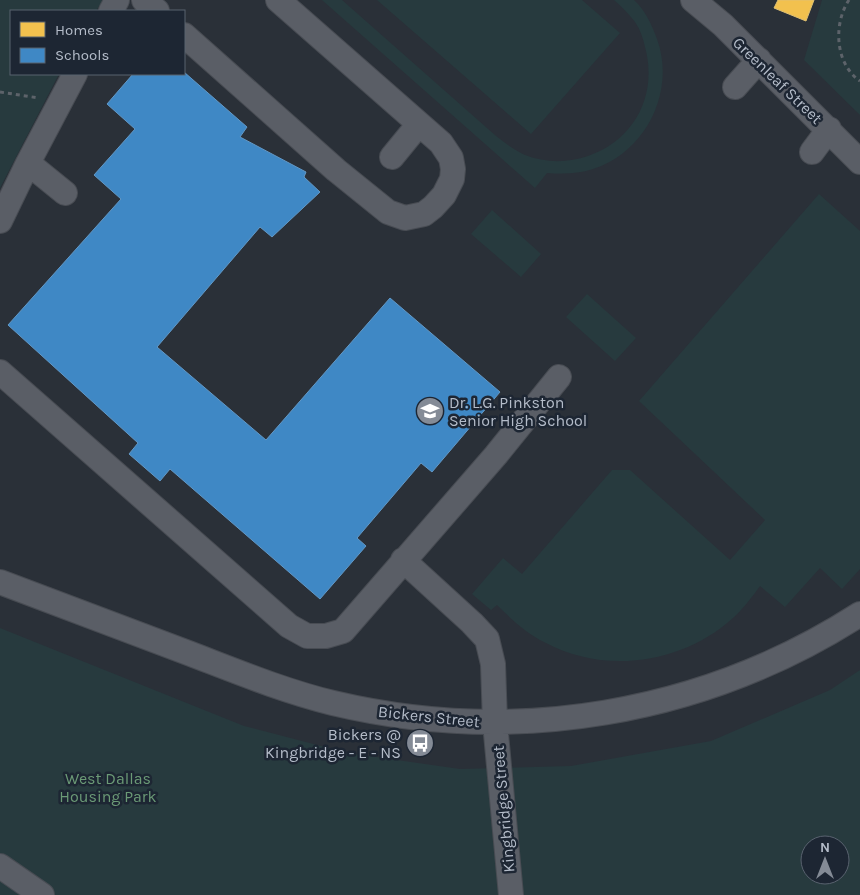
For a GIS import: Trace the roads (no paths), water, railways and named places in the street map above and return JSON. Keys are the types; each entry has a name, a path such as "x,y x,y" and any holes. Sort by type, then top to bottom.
{"street":[{"path":"144,0 156,10"},
{"path":"185,36 336,170 388,212 405,218 424,214 444,196 452,178 451,158 441,144 278,0"},
{"name":"Greenleaf Street","path":"693,0 723,25 860,162"},
{"path":"736,87 759,60"},
{"path":"0,221 74,75"},
{"path":"392,157 419,124"},
{"path":"812,152 829,129"},
{"path":"28,163 65,193"},
{"path":"0,372 288,626 307,636 326,636 342,631 491,461 559,377"},
{"name":"Kingbridge Street","path":"403,560 487,639 493,664 496,723 511,895"},
{"name":"Bickers Street","path":"0,582 264,682 332,702 389,714 447,721 496,723 585,716 636,707 691,693 779,659 828,634 860,614"},
{"path":"0,866 42,895"}],"place":[{"name":"Dr. L.G. Pinkston Senior High School","path":"430,411"},
{"name":"Bickers @ Kingbridge - E - NS","path":"420,743"}],"park label":[{"name":"West Dallas Housing Park","path":"108,787"}]}
